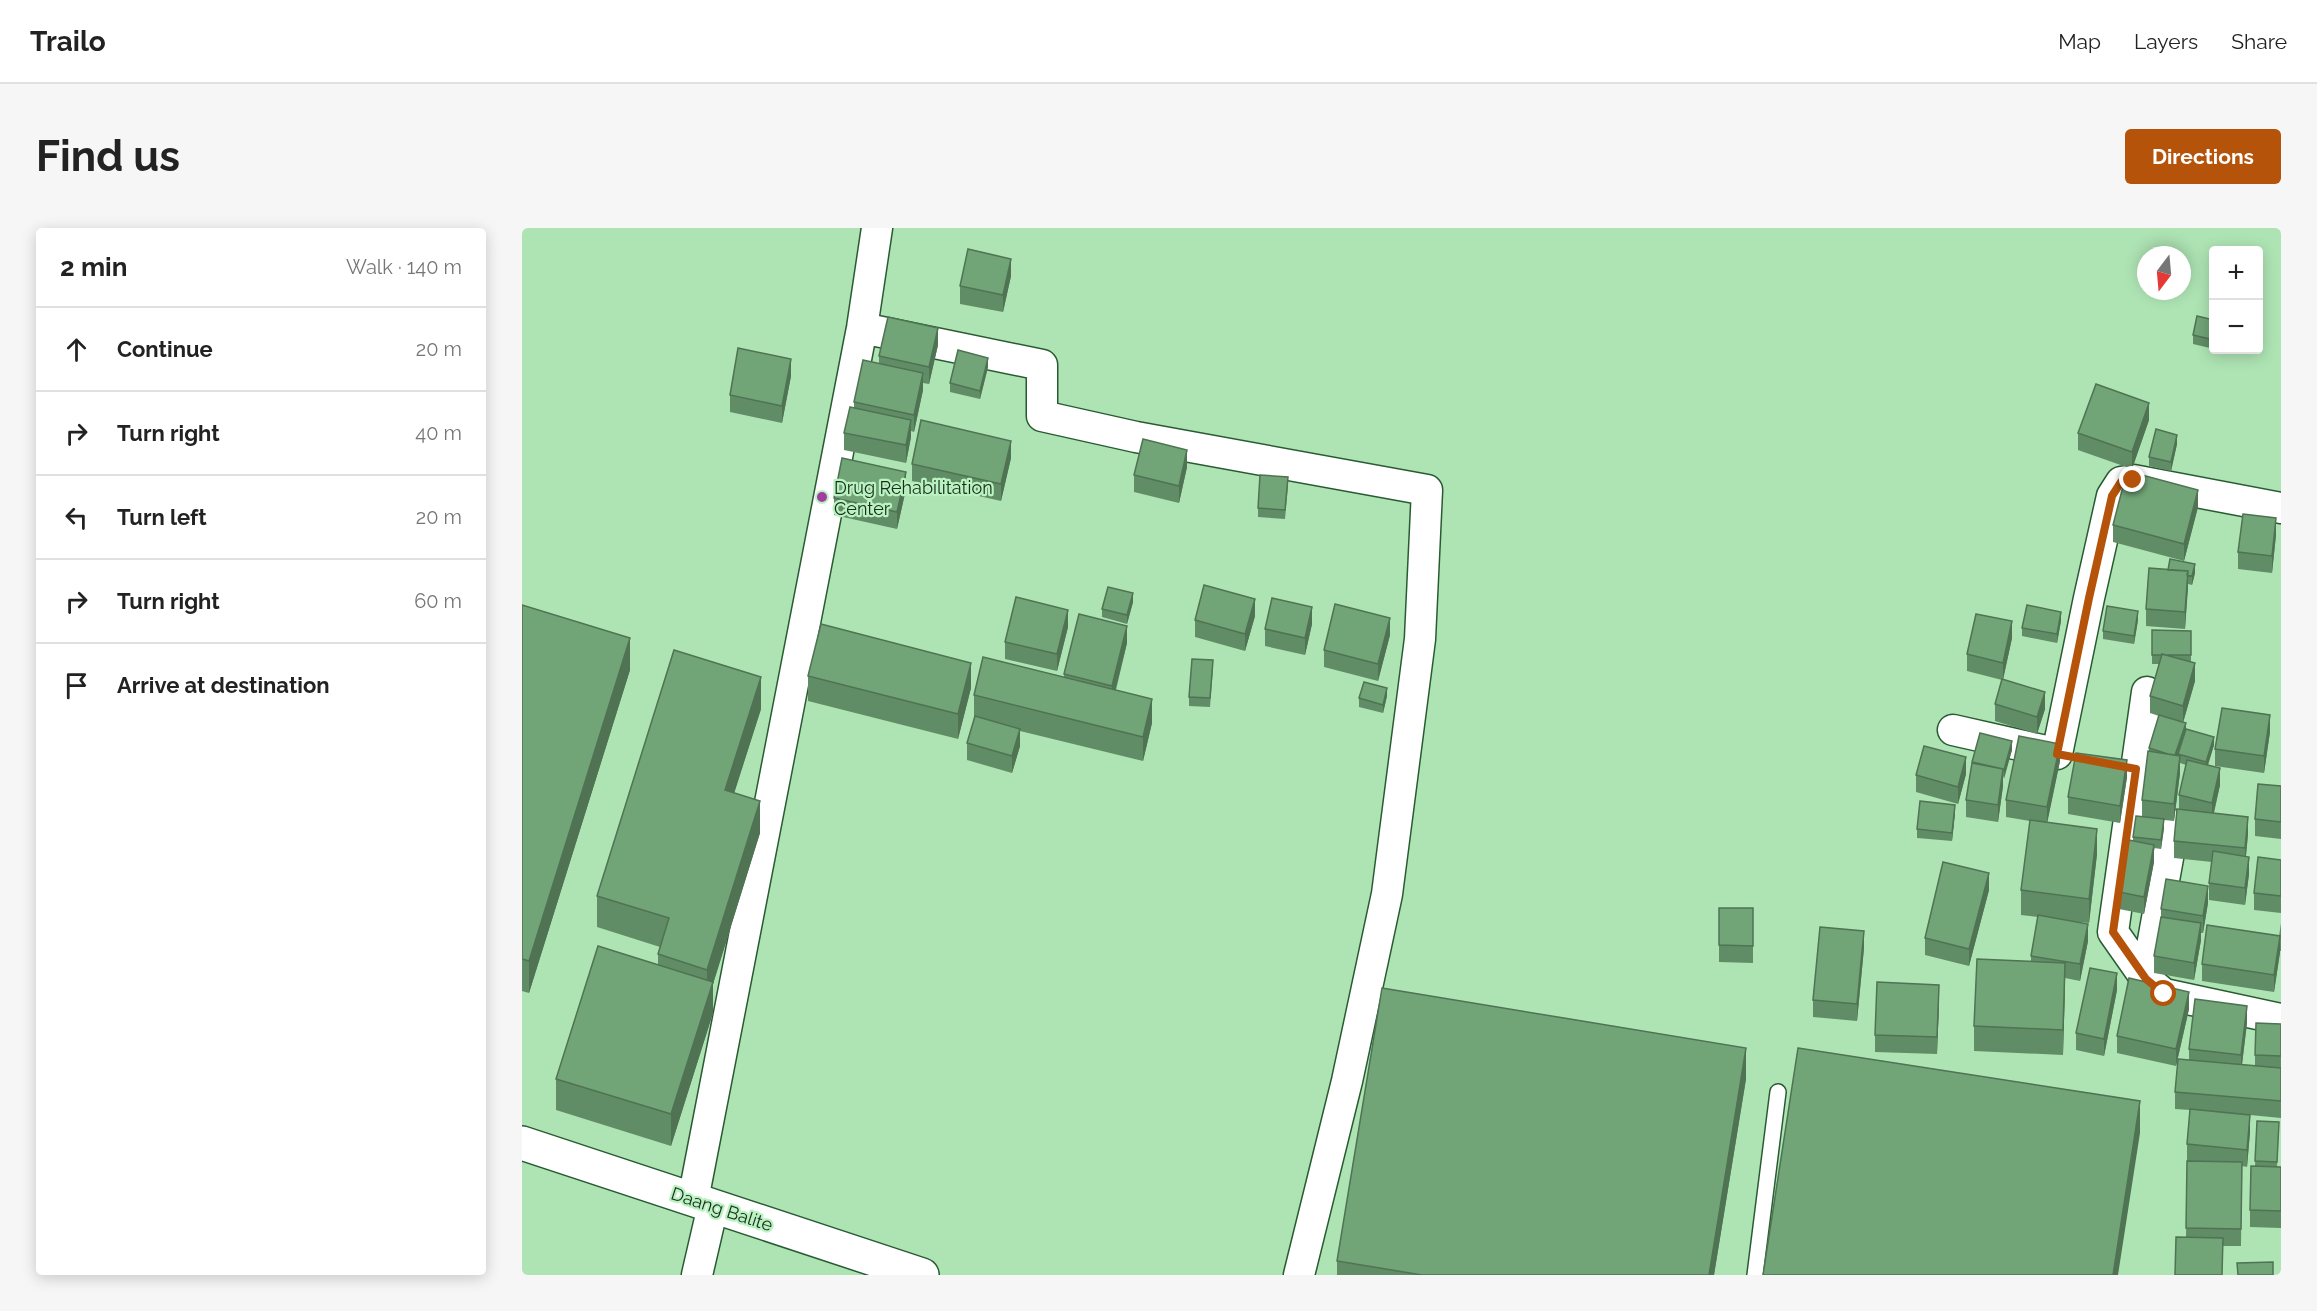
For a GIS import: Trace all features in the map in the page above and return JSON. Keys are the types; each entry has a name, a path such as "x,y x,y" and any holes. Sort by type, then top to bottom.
{"street":[{"path":"697,1275 703,1203 862,328 878,228"},
{"path":"862,328 1042,365 1042,416 1136,437 1427,490 1420,639 1387,894 1347,1081 1299,1275"},
{"path":"1953,729 2068,756 2112,496 2121,482 2133,480 2281,508"},
{"path":"2147,692 2125,766 2113,932 2146,979 2164,994 2281,1019"},
{"path":"2146,979 2174,825"},
{"name":"Daang Balite","path":"522,1143 922,1275"}],"lane":[{"path":"1755,1275 1778,1092"}],"building":[{"path":"968,249 1011,259 1003,295 960,286"},
{"path":"2197,316 2209,319 2209,339 2193,335"},
{"path":"888,317 938,328 929,367 879,356"},
{"path":"738,348 791,359 782,406 730,395"},
{"path":"958,350 988,358 980,391 950,383"},
{"path":"863,360 923,373 914,415 854,402"},
{"path":"2096,384 2149,403 2132,452 2078,433"},
{"path":"850,407 911,420 906,445 844,433"},
{"path":"921,420 1011,441 1001,484 912,464"},
{"path":"2156,429 2177,435 2171,462 2149,457"},
{"path":"1143,439 1187,450 1179,486 1134,475"},
{"path":"842,458 906,472 897,512 834,498"},
{"path":"2127,471 2198,490 2184,544 2113,525"},
{"path":"1260,475 1288,477 1285,510 1258,508"},
{"path":"2243,514 2276,518 2272,556 2238,552"},
{"path":"2170,559 2195,564 2192,576 2187,575 2188,571 2168,570"},
{"path":"2149,568 2188,571 2185,612 2146,609"},
{"path":"1204,585 1255,599 1245,634 1195,620"},
{"path":"1108,587 1133,593 1127,615 1102,609"},
{"path":"1016,597 1068,610 1057,654 1005,642"},
{"path":"1272,598 1312,607 1305,638 1265,629"},
{"path":"1335,604 1390,618 1378,664 1324,650"},
{"path":"522,605 630,638 529,961 522,959"},
{"path":"2027,605 2061,612 2057,634 2022,628"},
{"path":"2107,606 2138,611 2134,636 2103,631"},
{"path":"1079,614 1127,626 1112,686 1064,674"},
{"path":"1976,614 2012,621 2003,663 1967,654"},
{"path":"821,624 971,663 958,714 808,676"},
{"path":"2152,630 2191,631 2191,655 2152,655"},
{"path":"674,650 761,677 725,790 760,801 707,970 658,954 669,918 597,896"},
{"path":"2162,654 2195,663 2183,706 2150,696"},
{"path":"983,657 1152,699 1143,737 974,695"},
{"path":"1192,659 1213,660 1210,698 1189,697"},
{"path":"2002,679 2045,692 2037,717 1995,704"},
{"path":"1364,682 1387,688 1383,705 1359,698"},
{"path":"2222,708 2270,715 2264,756 2215,749"},
{"path":"2159,715 2186,723 2175,755 2149,748"},
{"path":"975,716 1020,729 1012,756 967,743"},
{"path":"2186,729 2214,737 2206,762 2178,754"},
{"path":"1980,733 2012,741 2004,770 1972,762"},
{"path":"2019,736 2060,744 2047,807 2006,800"},
{"path":"1924,746 1966,757 1958,787 1916,775"},
{"path":"2148,751 2180,756 2174,804 2142,800"},
{"path":"2076,753 2127,760 2120,806 2068,797"},
{"path":"2187,760 2220,768 2212,803 2179,795"},
{"path":"1972,763 2003,769 1998,805 1966,800"},
{"path":"2258,784 2281,786 2281,822 2255,819"},
{"path":"1920,801 1955,805 1952,833 1917,829"},
{"path":"2177,809 2248,817 2245,848 2174,841"},
{"path":"2136,816 2164,819 2161,840 2133,837"},
{"path":"2030,820 2097,829 2089,899 2021,890"},
{"path":"2129,840 2154,845 2144,897 2119,892"},
{"path":"2213,851 2249,857 2245,888 2209,883"},
{"path":"2258,857 2281,860 2281,896 2254,893"},
{"path":"1943,862 1989,873 1969,949 1925,938"},
{"path":"2166,879 2208,886 2203,916 2161,909"},
{"path":"1719,908 1753,908 1753,946 1719,945"},
{"path":"2038,915 2088,924 2080,964 2031,956"},
{"path":"2161,917 2201,923 2194,963 2154,956"},
{"path":"2207,925 2280,936 2274,975 2202,964"},
{"path":"1820,927 1864,931 1857,1004 1813,1000"},
{"path":"598,946 713,982 671,1114 556,1079"},
{"path":"1977,959 2065,963 2063,1030 1974,1026"},
{"path":"2090,968 2117,973 2104,1039 2076,1033"},
{"path":"2129,978 2189,992 2176,1049 2117,1036"},
{"path":"1877,982 1939,985 1937,1037 1875,1035"},
{"path":"1382,988 1746,1048 1709,1275 1422,1275 1337,1261"},
{"path":"2195,999 2247,1006 2241,1055 2189,1049"},
{"path":"2256,1023 2281,1024 2281,1056 2255,1055"},
{"path":"1798,1048 2140,1101 2113,1275 1763,1275"},
{"path":"2178,1059 2281,1068 2281,1101 2175,1092"},
{"path":"2190,1109 2250,1115 2247,1150 2187,1144"},
{"path":"2257,1121 2279,1122 2277,1162 2255,1161"},
{"path":"2187,1161 2242,1162 2241,1229 2186,1228"},
{"path":"2251,1166 2281,1167 2281,1211 2250,1210"},
{"path":"2176,1237 2223,1238 2222,1275 2175,1275"},
{"path":"2273,1262 2273,1275 2238,1275 2237,1263"}],"place":[{"name":"Drug Rehabilitation Center","path":"822,497"}],"route":[{"path":"2133,480 2121,482 2112,496 2057,754 2136,769 2113,932 2146,979 2164,994"}]}
